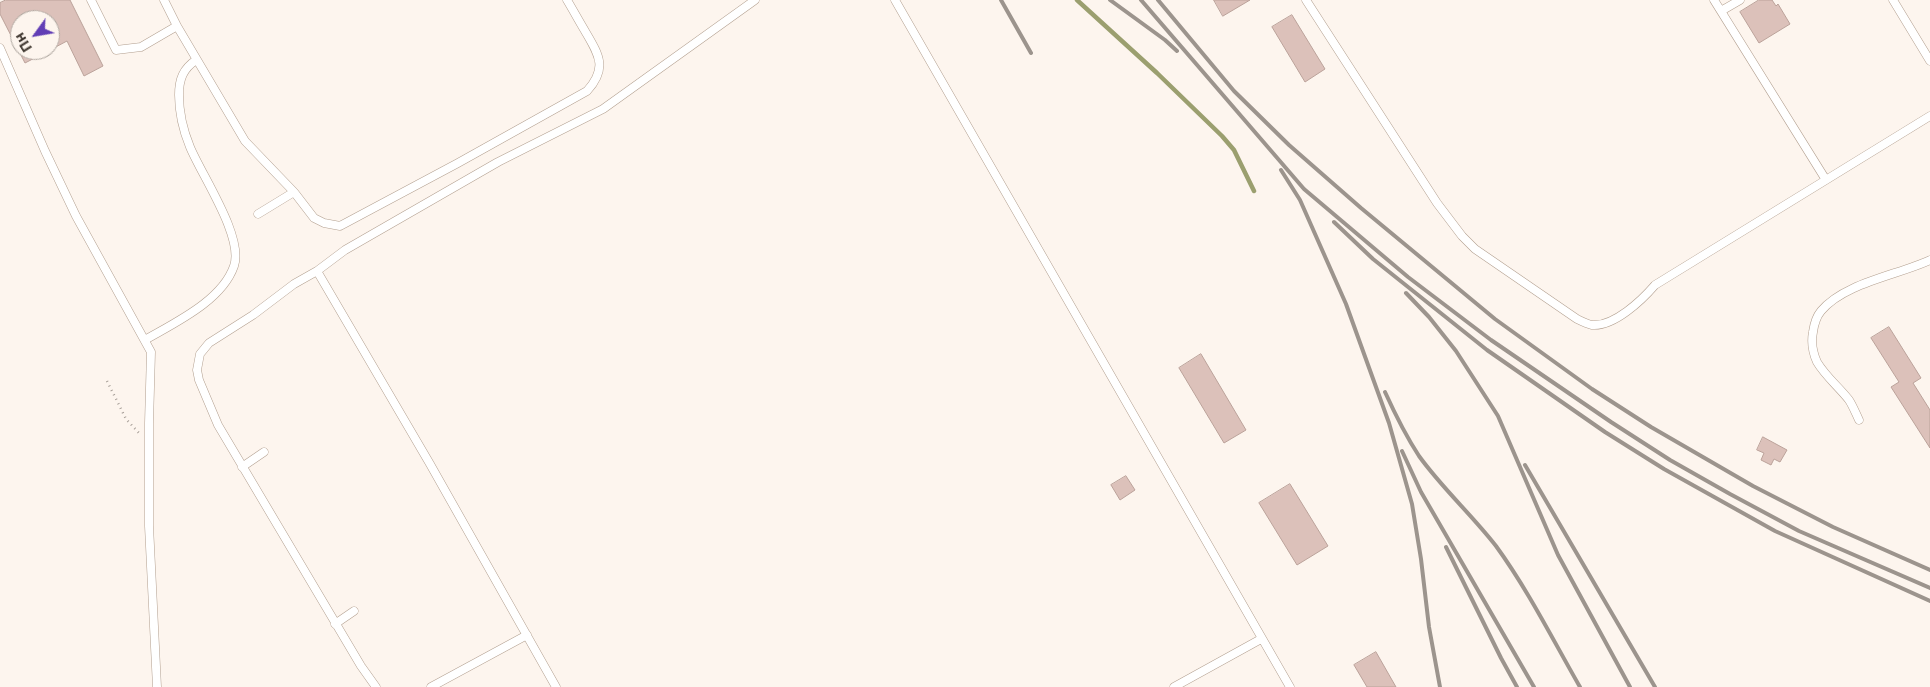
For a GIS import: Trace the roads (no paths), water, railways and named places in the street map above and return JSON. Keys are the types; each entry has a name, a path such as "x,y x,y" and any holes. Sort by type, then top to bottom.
{"lane":[{"path":"91,0 116,50 141,47 177,26"},
{"path":"164,0 196,60 245,141 294,192 309,213 317,220 333,225 346,223 580,96 597,79 600,65 596,50 567,0"},
{"path":"376,687 368,678 218,425 203,392 197,370 200,354 214,339 253,315 294,284 317,271 345,250 498,162 603,109 755,0"},
{"path":"895,0 1290,687"},
{"path":"1306,0 1437,203 1462,236 1474,249 1576,319 1591,325 1602,324 1616,318 1640,301 1655,285 1930,116"},
{"path":"1714,0 1826,180"},
{"path":"1721,11 1740,0"},
{"path":"1893,0 1930,61"},
{"path":"0,48 76,216 151,352 149,526 158,687"},
{"path":"145,340 201,307 223,284 234,265 236,249 229,227 190,147 181,120 179,88 182,75 188,66 196,60"},
{"path":"258,214 294,192"},
{"path":"1859,420 1850,401 1817,361 1813,350 1812,337 1819,313 1829,303 1858,286 1913,268 1930,260"},
{"path":"317,271 430,464 556,687"},
{"path":"242,467 264,452"},
{"path":"336,624 354,611"},
{"path":"432,687 527,635"},
{"path":"1174,687 1261,639"}],"waterway":[{"path":"1077,0 1222,136 1234,150 1254,191"}],"railway":[{"path":"1001,0 1031,53"},
{"path":"1110,0 1177,51"},
{"path":"1141,0 1304,189 1408,277 1491,340 1611,422 1670,460 1730,494 1799,531 1930,588"},
{"path":"1158,0 1234,91 1289,145 1361,208 1495,319 1592,389 1651,427 1753,486 1833,527 1930,570"},
{"path":"1281,170 1300,200 1346,304 1389,423 1412,504 1429,627 1440,687"},
{"path":"1334,222 1373,259 1487,350 1605,432 1664,469 1775,531 1930,601"},
{"path":"1406,293 1429,317 1456,351 1498,416 1558,555 1630,687"},
{"path":"1385,392 1419,456 1487,535 1508,563 1580,687"},
{"path":"1402,451 1421,492 1534,687"},
{"path":"1525,465 1655,687"},
{"path":"1446,547 1517,687"}]}
